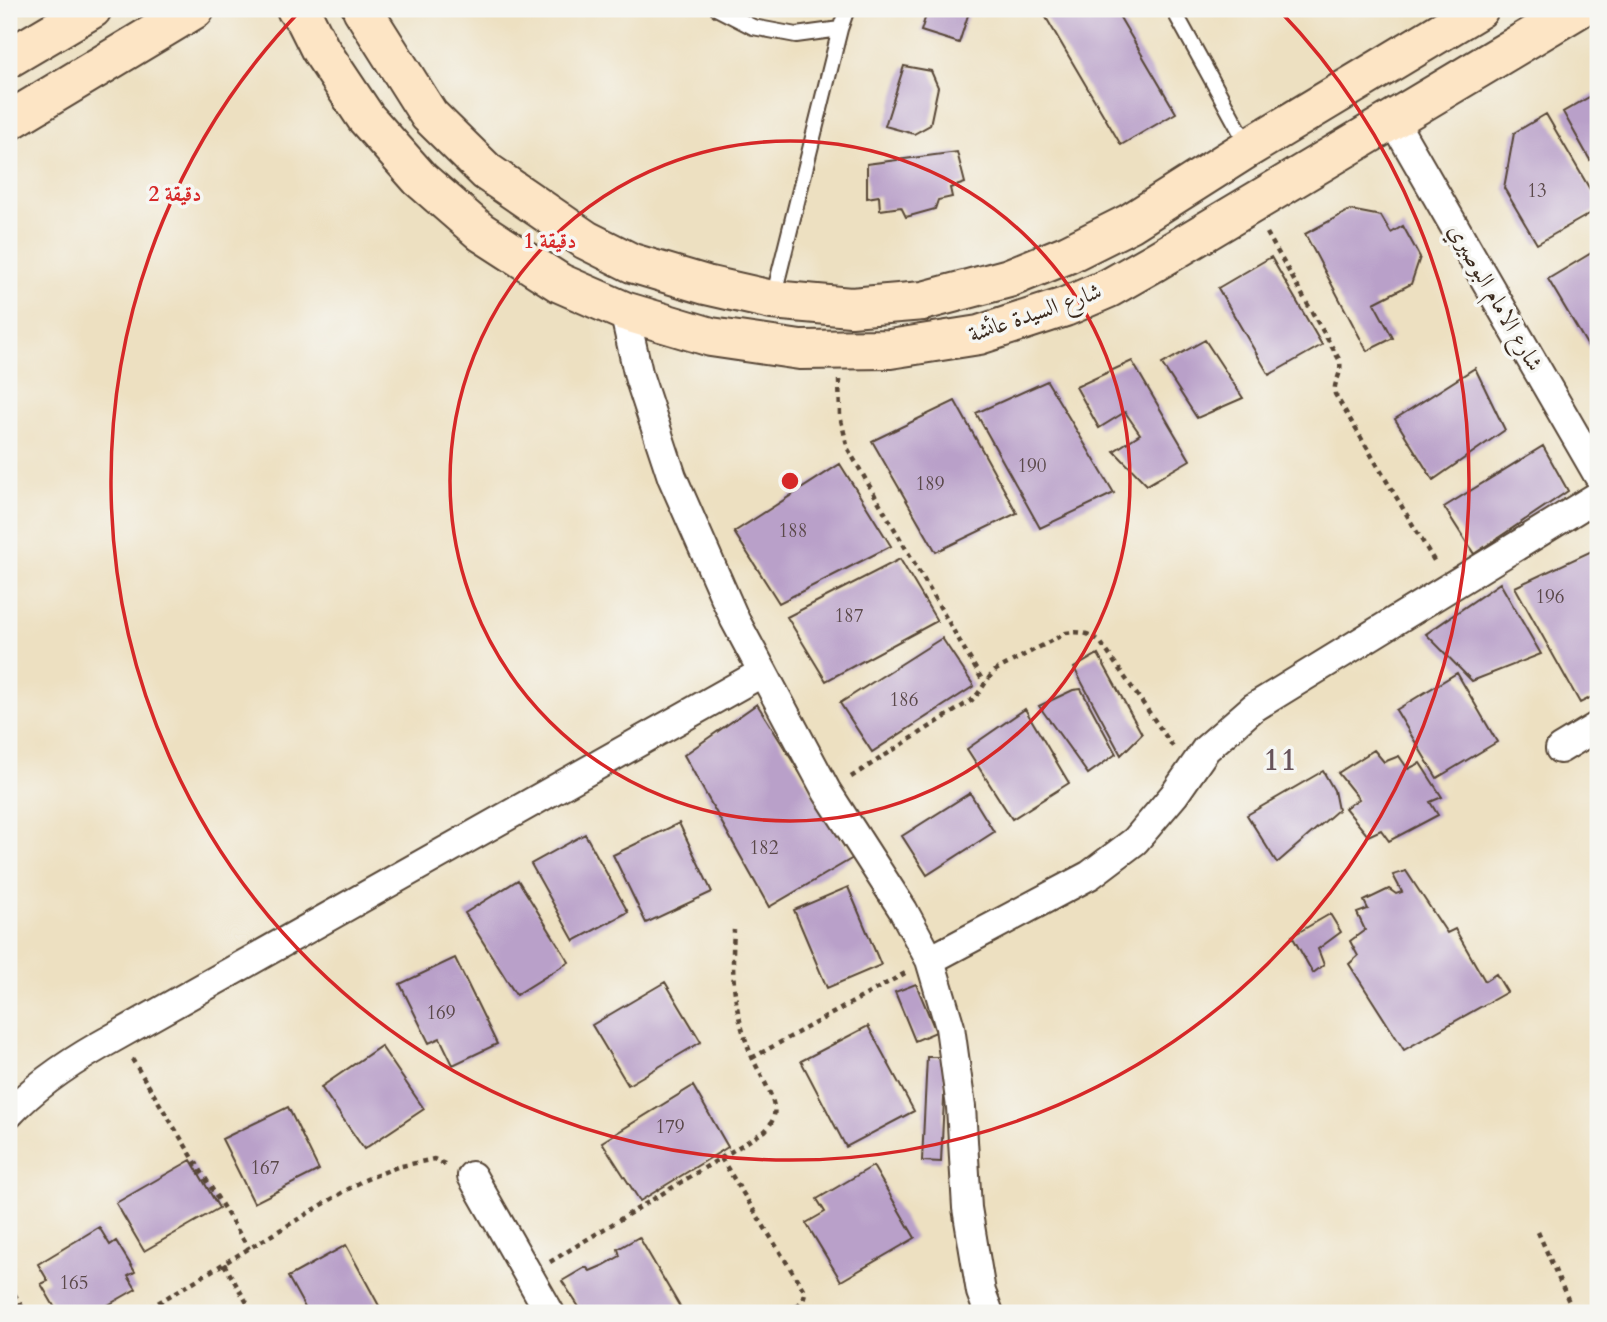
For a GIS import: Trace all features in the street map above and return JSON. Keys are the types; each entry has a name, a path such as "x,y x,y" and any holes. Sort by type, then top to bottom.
{"street":[{"path":"9,58 92,9"},
{"path":"9,121 195,9"},
{"name":"شارع السيدة عائشة","path":"296,9 305,19 320,50 374,128 420,179 481,232 560,283 624,311 711,337 800,350 890,349 979,335 1065,307 1109,288 1578,9"},
{"name":"شارع السيدة عائشة","path":"365,14 429,115 487,172 586,240 632,263 706,285 772,300 851,307 923,301 1009,278 1068,254 1130,223 1248,148 1479,9"},
{"path":"320,50 365,14"},
{"name":"شارع الامام البوصيري","path":"1393,120 1598,475"},
{"path":"1130,223 1153,263"},
{"path":"624,311 639,377 672,477 735,620 827,792 903,910 930,960 950,1027 961,1107 967,1208 981,1292 989,1313"},
{"path":"930,960 1090,875 1135,841 1174,795 1206,749 1253,708 1598,496"},
{"path":"9,1114 37,1087 117,1035 763,672"},
{"path":"1560,749 1598,726"},
{"path":"472,1176 550,1313"}],"lane":[{"path":"718,9 753,27 796,35 840,29"},
{"path":"772,300 846,9"},
{"path":"1173,9 1248,148"}],"path":[{"path":"1251,205 1339,361 1341,369 1334,388 1335,394 1450,587"},
{"path":"843,349 838,383 840,416 848,449 985,684"},
{"path":"827,792 972,700 980,693 989,677 1004,665 1066,633 1079,631 1091,634 1101,643 1191,772"},
{"path":"528,1275 765,1131 773,1121 775,1109 741,1028 734,996 734,930"},
{"path":"752,1058 930,960"},
{"path":"117,1035 249,1249"},
{"path":"141,1313 362,1181 397,1167 434,1158 472,1176"},
{"path":"722,1158 804,1292 801,1302 787,1313"},
{"path":"1538,1232 1574,1313"},
{"path":"224,1264 253,1313"},
{"path":"9,1285 26,1313"}],"building":[{"path":"928,9 970,9 959,43 921,31"},
{"path":"1041,9 1115,9 1176,113 1121,145"},
{"path":"904,66 931,71 938,87 930,125 914,134 885,126"},
{"path":"1598,92 1598,155 1590,160 1563,112"},
{"path":"1546,114 1598,203 1598,209 1537,244 1504,188 1514,133"},
{"path":"957,152 965,183 950,188 952,197 938,200 935,209 906,217 901,207 880,210 879,196 867,198 867,164"},
{"path":"1350,210 1381,216 1391,233 1403,226 1420,257 1411,284 1374,303 1393,338 1367,351 1305,234"},
{"path":"1598,249 1598,363 1548,279"},
{"path":"1271,257 1322,345 1269,375 1218,288"},
{"path":"1205,340 1243,398 1197,418 1162,364"},
{"path":"1132,361 1190,460 1147,485 1114,451 1140,434 1125,412 1099,428 1076,387"},
{"path":"1475,368 1505,430 1433,480 1395,419"},
{"path":"1047,381 1114,493 1040,528 976,413"},
{"path":"955,401 1017,513 936,552 872,441"},
{"path":"1543,446 1568,491 1474,554 1444,507"},
{"path":"840,464 891,546 779,603 734,532"},
{"path":"1598,548 1598,694 1580,703 1515,587"},
{"path":"900,559 937,621 826,681 787,617"},
{"path":"1500,583 1541,654 1472,681 1426,634"},
{"path":"942,638 974,686 872,752 840,703"},
{"path":"1098,654 1142,734 1121,755 1074,668"},
{"path":"1457,673 1497,742 1437,778 1396,710"},
{"path":"1081,689 1116,754 1088,774 1039,706"},
{"path":"757,704 853,858 769,907 684,755"},
{"path":"1025,709 1069,783 1012,819 967,749"},
{"path":"1374,750 1384,762 1399,756 1408,769 1420,763 1442,797 1430,802 1438,815 1389,841 1381,830 1368,836 1345,808 1359,799 1338,773"},
{"path":"1323,771 1334,790 1338,810 1277,863 1247,815"},
{"path":"970,793 994,832 927,875 902,836"},
{"path":"679,823 712,892 646,923 613,855"},
{"path":"585,834 628,912 574,941 531,864"},
{"path":"1406,871 1447,933 1455,929 1485,981 1496,974 1507,992 1404,1050 1349,964 1358,956 1350,941 1365,930 1357,913 1368,909 1364,901 1389,889 1396,894 1402,892 1393,875"},
{"path":"518,880 569,962 516,995 465,913"},
{"path":"848,887 881,965 827,988 794,910"},
{"path":"1330,914 1341,932 1318,949 1324,965 1313,973 1292,936"},
{"path":"455,958 497,1044 453,1065 440,1038 429,1043 400,984"},
{"path":"665,982 701,1042 628,1085 592,1025"},
{"path":"916,984 936,1032 915,1041 895,992"},
{"path":"868,1026 914,1111 846,1147 801,1061"},
{"path":"381,1046 424,1109 364,1149 321,1087"},
{"path":"927,1057 946,1057 941,1162 922,1161"},
{"path":"693,1086 728,1147 640,1201 602,1142"},
{"path":"288,1107 319,1170 254,1203 222,1139"},
{"path":"191,1160 219,1208 144,1251 116,1203"},
{"path":"873,1166 915,1238 841,1281 806,1223 825,1212 817,1199"},
{"path":"99,1227 110,1245 116,1241 135,1272 128,1276 136,1289 94,1313 58,1313 41,1284 48,1281 38,1264"},
{"path":"639,1237 683,1312 583,1313 562,1281 586,1267 590,1271 620,1256 618,1249"},
{"path":"346,1245 383,1313 308,1313 288,1277"}],"district":[{"name":"11","path":"1281,760"}]}
